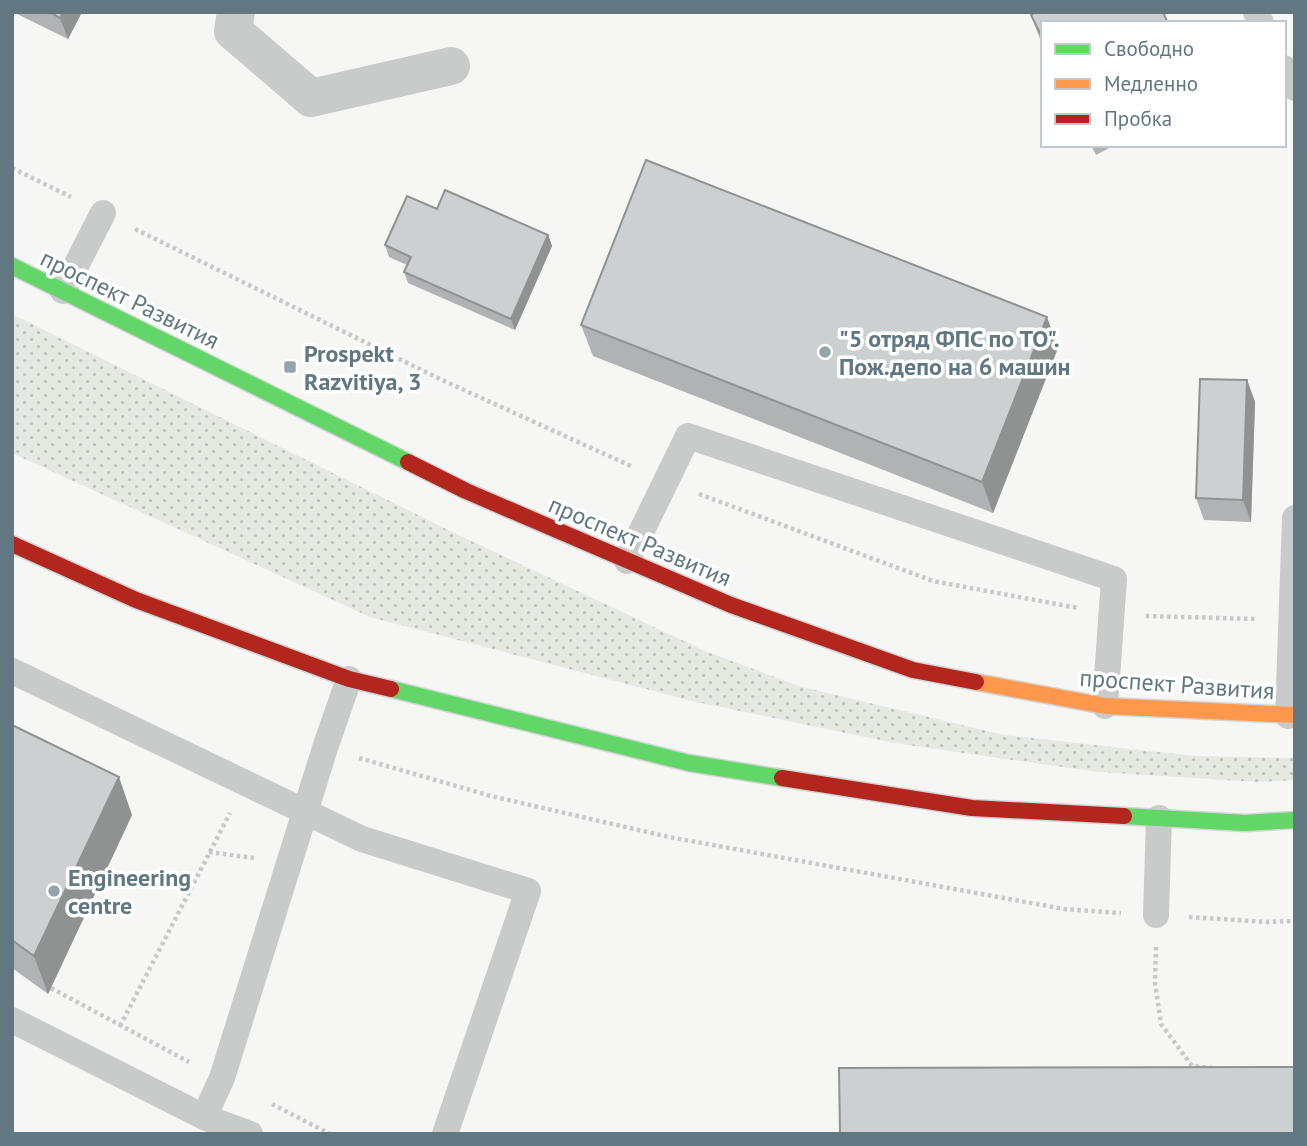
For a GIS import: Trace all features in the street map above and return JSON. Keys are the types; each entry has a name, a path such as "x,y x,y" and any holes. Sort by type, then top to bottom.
{"street":[{"path":"236,12 233,31 311,98 451,66"},
{"name":"проспект Развития","path":"12,266 466,491 731,605 913,670 1105,706 1292,715"},
{"path":"12,544 136,600 349,679 689,764 972,808 1245,823 1295,820"}],"lane":[{"path":"1286,72 1295,88"},
{"path":"63,291 103,213"},
{"path":"627,561 688,436 1115,579 1105,706"},
{"path":"1292,715 1295,518"},
{"path":"12,671 362,839 528,891 445,1134"},
{"path":"204,1116 222,1078 305,810 349,679"},
{"path":"1156,915 1159,818"},
{"path":"12,1020 204,1116 250,1134"}],"path":[{"path":"12,168 442,380 666,482 933,581 1112,615 1292,621"},
{"path":"325,748 491,796 668,837 1064,909 1268,922 1295,921"},
{"path":"120,1026 231,810"},
{"path":"1156,915 1155,983 1161,1024 1192,1066 1217,1068"}],"shaded area":[{"path":"12,314 448,530 705,651 802,687 1004,735 1194,756 1295,758 1295,780 1258,782 1098,772 894,743 692,701 370,617 12,453"}],"building":[{"path":"50,12 63,12 60,18"},
{"path":"1035,12 1163,12 1167,21 1041,21 1041,35 1031,15"},
{"name":"\"5 отряд ФПС по ТО\". Пож.депо на 6 машин","path":"646,160 1047,317 982,482 581,325"},
{"path":"445,190 548,235 511,319 404,272 411,257 385,245 407,196 437,209"},
{"path":"1200,379 1247,380 1243,500 1196,498"},
{"name":"Engineering centre","path":"12,725 119,777 34,956 12,940"},
{"path":"1295,1067 1295,1134 840,1134 839,1068"}],"traffic: fast":[{"path":"12,266 408,462"},
{"path":"391,689 689,763 782,778"},
{"path":"1124,816 1245,823 1295,820"}],"traffic: slow":[{"path":"976,682 1105,706 1295,715"}],"traffic: jam":[{"path":"408,462 466,491 731,605 913,670 976,682"},
{"path":"12,544 136,600 349,679 391,689"},
{"path":"782,778 972,808 1124,816"}],"place":[{"name":"\"5 отряд ФПС по ТО\". Пож.депо на 6 машин","path":"825,352"},
{"name":"Prospekt Razvitiya, 3","path":"290,367"},
{"name":"Engineering centre","path":"54,891"}]}
